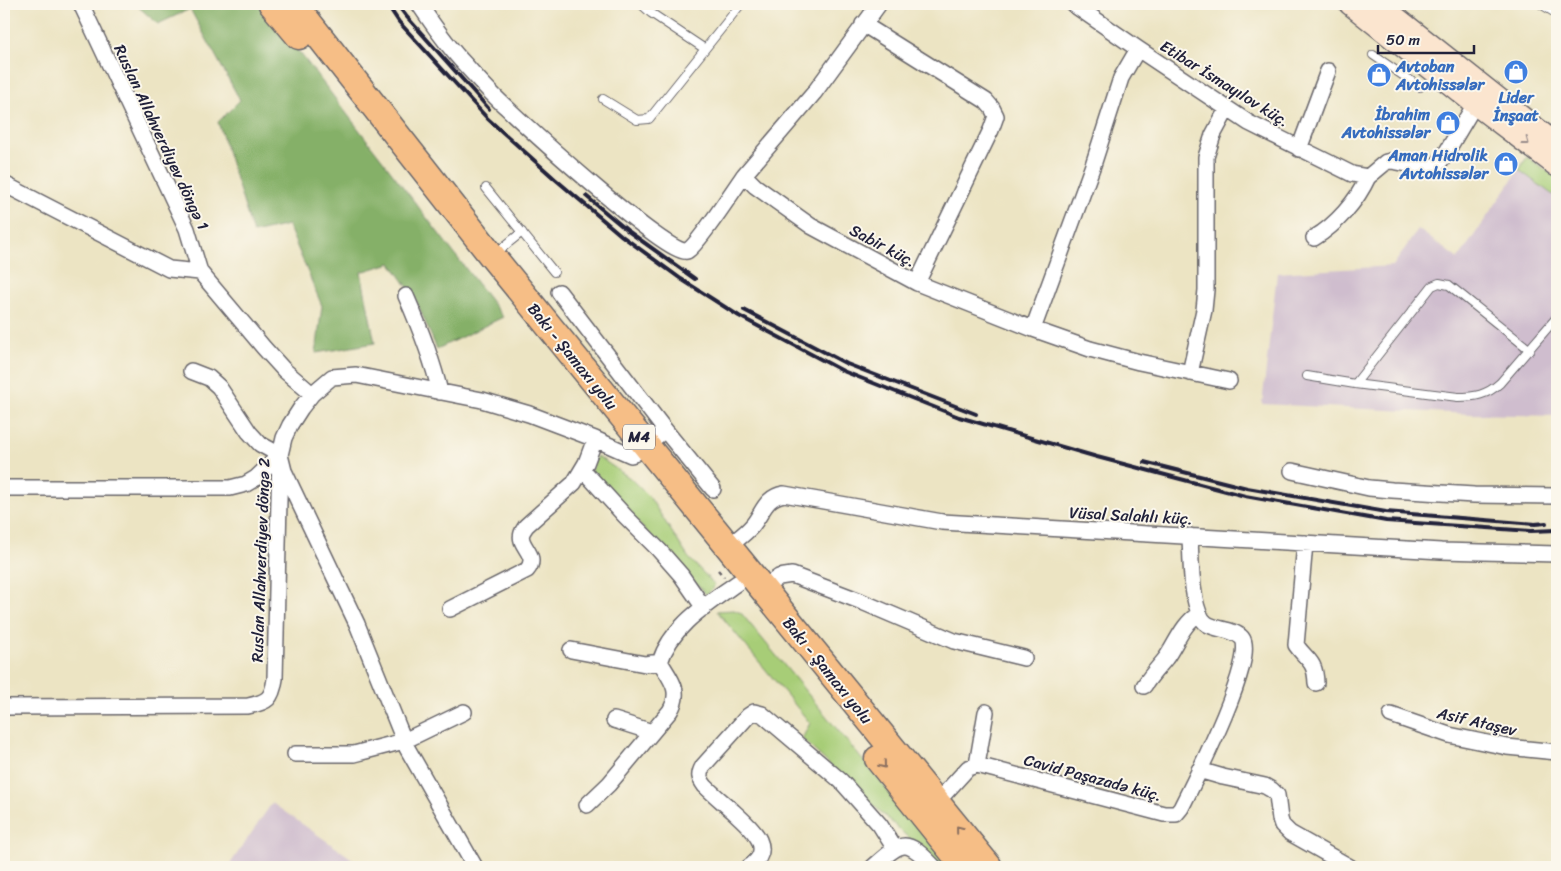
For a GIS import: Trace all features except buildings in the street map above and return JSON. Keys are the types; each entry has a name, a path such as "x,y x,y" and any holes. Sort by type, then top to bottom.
{"highway":[{"name":"Bakı - Şamaxı yolu","path":"272,4 327,69 486,273 649,443 737,582 965,867"},
{"name":"Bakı - Şamaxı yolu","path":"294,4 492,256 649,443 728,547 989,867"}],"main road":[{"path":"1350,4 1412,68 1475,104 1557,166"},
{"path":"1379,4 1557,145"}],"street":[{"name":"Ruslan Allahverdiyev döngə 1","path":"81,4 187,229 200,272 284,370 312,394"},
{"path":"419,4 458,57 506,108 640,224 672,247 681,251 687,250 692,246 702,234 744,175 814,93 879,4"},
{"name":"Etibar İsmayılov küç.","path":"1073,4 1249,123 1352,174 1368,177"},
{"path":"863,24 986,101 996,116 917,283"},
{"path":"1033,329 1093,165 1116,91 1121,78 1138,49"},
{"path":"1299,149 1328,71"},
{"path":"1314,238 1325,231 1344,213 1358,195 1368,177 1386,162 1391,161 1432,167 1438,164 1475,104"},
{"path":"1190,373 1204,310 1206,290 1206,156 1212,134 1227,109"},
{"name":"Sabir küç.","path":"744,175 755,186 811,226 917,283 1033,329 1090,349 1230,381"},
{"path":"4,184 169,269 200,272"},
{"path":"559,292 649,443 713,489"},
{"path":"406,296 432,360 440,392"},
{"path":"191,371 209,378 219,387 260,444 280,455 284,471 357,624 404,741 475,867"},
{"name":"Ruslan Allahverdiyev döngə 2","path":"4,707 248,706 259,704 267,699 273,691 275,679 280,455 284,438 300,408 312,394 332,377 356,375 482,400 510,408 595,439 626,453 649,443"},
{"path":"450,609 527,570 531,566 532,560 521,534 526,526 574,483 583,470 595,439"},
{"path":"4,488 230,488 246,484 256,478 280,455"},
{"path":"583,470 681,575 704,608"},
{"path":"1292,471 1369,488 1518,496 1557,496"},
{"name":"Vüsal Salahlı küç.","path":"728,547 751,527 775,495 784,494 942,522 1305,543 1557,554"},
{"path":"1144,686 1165,659 1189,622 1199,614 1192,581 1190,536"},
{"path":"1305,543 1296,645 1312,664 1316,683"},
{"path":"762,589 779,577 792,575 860,601 954,641 1024,658"},
{"path":"587,805 609,784 670,711 676,701 675,687 660,662 671,638 686,622 737,582"},
{"name":"Cavid Paşazadə küç.","path":"976,765 1164,814 1176,814 1181,808 1228,707 1239,678 1245,646 1243,639 1237,634 1210,625 1202,620 1199,614"},
{"path":"571,650 645,664 660,662"},
{"path":"295,754 354,754 404,741 464,712"},
{"path":"750,867 761,854 760,843 754,830 705,786 700,779 699,773 703,766 748,716 754,712 762,714 841,781 880,825 895,849"},
{"path":"937,802 968,768 976,765 986,712"},
{"name":"Asif Ataşev","path":"1391,715 1449,736 1507,747 1557,752"},
{"path":"614,720 652,732"},
{"path":"1199,770 1212,775 1265,786 1272,790 1277,795 1282,825 1290,833 1350,867"},
{"path":"874,867 895,849 903,846 919,851 934,867"}],"lane":[{"path":"641,4 705,49"},
{"path":"603,99 637,120 649,119 741,4"},
{"path":"1542,4 1557,14"},
{"path":"1373,55 1412,68 1420,86"},
{"path":"486,188 554,272"},
{"path":"492,256 522,232"},
{"path":"1355,384 1432,286 1439,283 1450,285 1530,350"},
{"path":"1307,376 1458,397 1482,395 1500,383 1557,317"}],"shaded area":[{"path":"1519,170 1557,198 1557,416 1262,404 1277,273 1393,266 1418,229 1458,259"},
{"path":"272,803 364,867 228,867"}],"green space":[{"path":"135,4 259,4 304,58 503,317 437,349 414,296 391,263 361,272 375,343 316,353 322,306 288,225 253,233 218,122 240,100 190,9 158,24"},
{"path":"1527,157 1557,178 1557,198 1519,170"},
{"path":"597,456 630,478 650,498 688,557 715,585 707,595 590,473"},
{"path":"734,610 741,613 951,867 940,867 802,739 810,723 717,611"}],"railway":[{"path":"387,4 399,22 488,119 622,236 681,279 739,316 843,371 959,417 1097,457 1245,496 1386,521 1531,531 1557,530"},
{"path":"397,4 489,109"},
{"path":"586,196 628,231 695,279"},
{"path":"744,310 847,364 976,414"},
{"path":"1144,462 1247,488 1386,512 1535,524 1546,523"}],"place":[{"name":"Lider İnşaat","path":"1516,72"},
{"name":"Avtoban Avtohissələr","path":"1379,75"},
{"name":"İbrahim Avtohissələr","path":"1448,123"},
{"name":"Aman Hidrolik Avtohissələr","path":"1506,164"}]}
